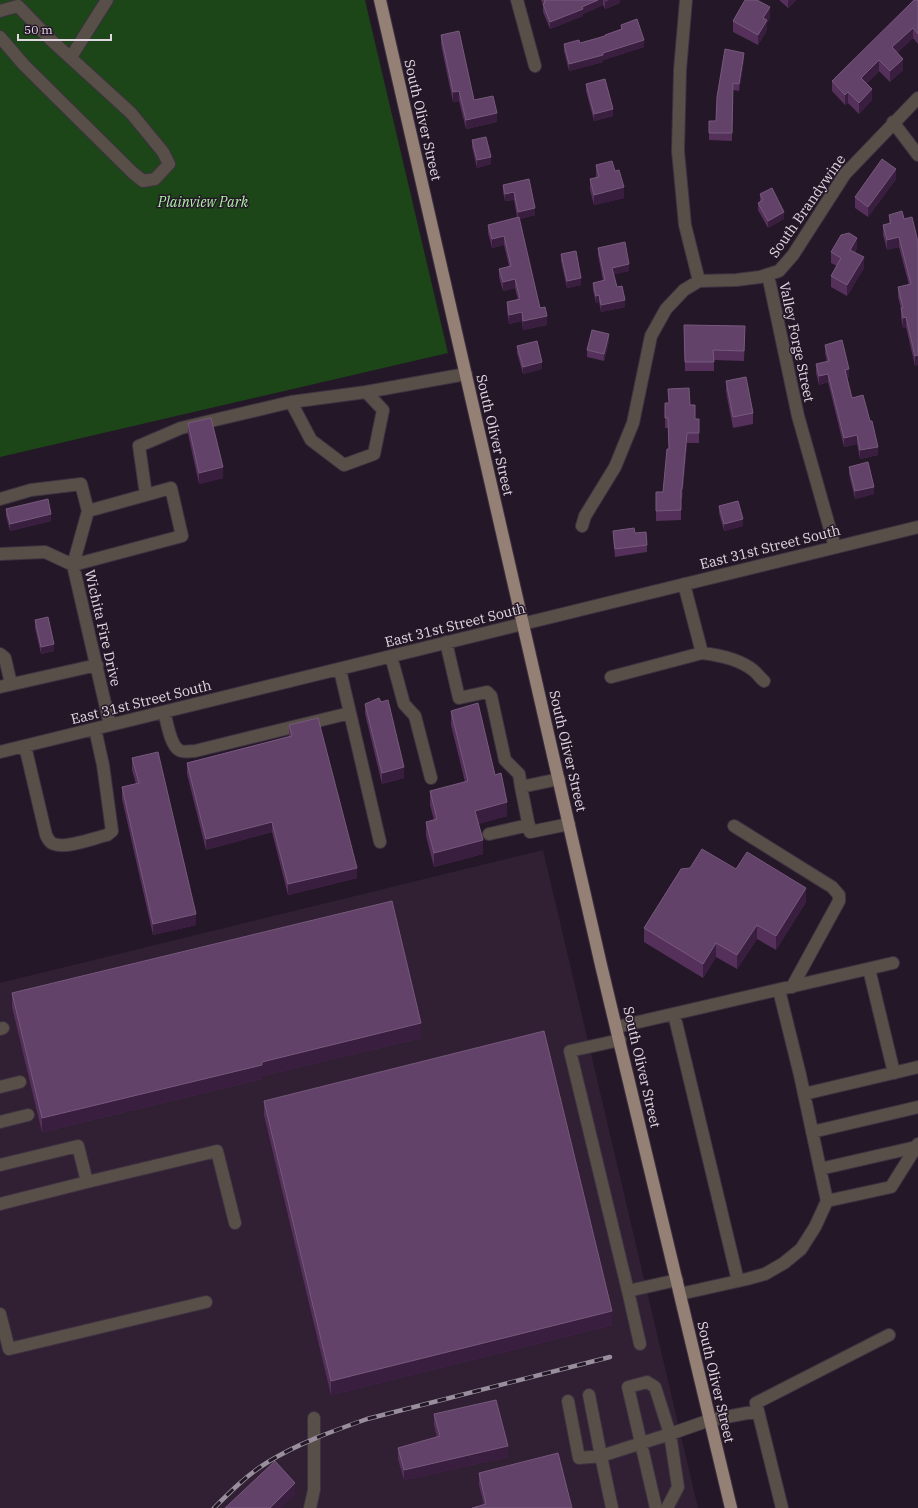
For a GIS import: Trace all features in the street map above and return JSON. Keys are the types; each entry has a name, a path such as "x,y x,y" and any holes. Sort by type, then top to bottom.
{"main road":[{"name":"South Oliver Street","path":"380,0 569,824 731,1508"}],"street":[{"path":"71,57 106,0"},
{"path":"517,0 535,66"},
{"path":"582,526 585,516 615,467 633,423 651,336 666,309 684,290 699,281 685,225 678,151 680,70 686,0"},
{"path":"0,11 18,6 51,40 131,114 163,152 169,164 155,179 143,180 132,172 24,65 0,37"},
{"name":"South Brandywine","path":"768,275 779,271 793,255 845,174 893,122 918,98"},
{"path":"893,122 918,155"},
{"name":"Valley Forge Street","path":"699,281 736,280 768,275 798,416 835,547"},
{"path":"146,495 139,446 181,428 291,402 366,392 466,374"},
{"path":"291,402 310,440 344,465 374,454 383,410 366,392"},
{"path":"0,499 31,490 81,484 88,511 73,565"},
{"path":"73,565 182,536 170,488 88,511"},
{"name":"East 31st Street South","path":"0,752 340,670 446,642 918,527"},
{"name":"Wichita Fire Drive","path":"0,554 45,552 73,565 110,725"},
{"path":"684,584 702,653"},
{"path":"446,642 459,698 487,692 491,696 506,760 519,774 530,832 569,824"},
{"path":"611,677 702,653 726,658 741,664 753,670 764,681"},
{"path":"0,654 5,658 6,686 96,665"},
{"path":"391,656 404,704 415,716 431,778"},
{"path":"340,670 380,842"},
{"path":"164,712 173,744 179,750 186,752 350,713"},
{"path":"24,746 46,835 49,842 66,846 107,835 112,831 103,765 95,729"},
{"path":"521,787 559,779"},
{"path":"489,834 529,825"},
{"path":"734,826 832,887 839,895 840,901 792,987"},
{"path":"617,1027 893,963"},
{"path":"869,969 894,1073"},
{"path":"680,1294 765,1274 784,1263 801,1249 816,1227 827,1201 804,1094 779,990"},
{"path":"674,1014 738,1281"},
{"path":"620,1040 570,1051 640,1344"},
{"path":"804,1094 918,1068"},
{"path":"0,1087 20,1082"},
{"path":"812,1132 918,1107"},
{"path":"0,1122 28,1115"},
{"path":"827,1201 892,1187 917,1145"},
{"path":"820,1169 917,1145"},
{"path":"0,1165 78,1146 87,1182"},
{"path":"0,1204 217,1151 236,1223"},
{"path":"628,1290 677,1280"},
{"path":"0,1314 9,1350 206,1302"},
{"path":"782,1508 756,1403 889,1335"},
{"path":"656,1508 628,1387 647,1382 656,1387 670,1434 678,1487 667,1508"},
{"path":"589,1395 612,1508"},
{"path":"568,1401 579,1458 601,1456 710,1420 758,1411"},
{"path":"310,1508 314,1490 314,1418"}],"shaded area":[{"path":"543,850 698,1508 0,1508 0,983"}],"green space":[{"name":"Plainview Park","path":"0,0 365,0 448,353 0,457"}],"building":[{"path":"544,0 598,0 582,7 583,9 550,22 543,4 545,3"},
{"path":"745,0 757,0 770,7 763,18 767,20 758,35 733,21"},
{"path":"914,0 918,1 918,34 913,28 892,47 903,59 890,71 879,60 861,78 872,89 859,103 848,92 845,95 832,81"},
{"path":"637,19 644,40 603,53 603,55 569,64 564,44 579,40 580,43 605,36 622,29 621,25"},
{"path":"459,31 474,100 493,96 497,113 466,120 459,91 453,92 441,35"},
{"path":"725,49 744,53 739,84 733,83 732,133 709,133 709,121 716,121 717,97"},
{"path":"605,79 613,109 594,114 586,84"},
{"path":"486,137 491,157 477,160 472,140"},
{"path":"882,159 896,169 868,207 855,197"},
{"path":"612,161 615,171 619,170 624,187 594,195 590,179 599,177 596,165"},
{"path":"529,179 535,208 518,212 514,192 505,194 503,185"},
{"path":"772,188 784,212 768,221 758,203 763,200 760,194"},
{"path":"902,211 904,219 912,217 918,242 918,355 915,356 906,317 903,318 901,308 903,308 898,287 911,284 899,237 887,240 883,225 891,223 889,215"},
{"path":"519,217 540,308 545,307 547,316 523,321 522,312 509,315 507,302 520,299 515,279 503,282 499,269 511,266 504,236 492,239 488,225"},
{"path":"849,233 857,238 850,250 864,257 847,285 831,276 841,258 831,252 841,235"},
{"path":"625,242 629,264 612,268 617,287 622,286 625,300 601,305 599,295 596,296 593,283 605,280 598,248"},
{"path":"576,251 581,278 567,281 561,254"},
{"path":"684,325 745,326 744,351 713,350 714,362 685,362"},
{"path":"592,330 609,334 604,354 587,350"},
{"path":"842,340 849,369 845,370 852,398 863,395 870,421 872,421 878,447 860,450 857,435 844,438 828,374 819,376 816,364 829,361 825,345"},
{"path":"537,341 542,362 523,367 517,346"},
{"path":"746,377 753,413 733,417 726,381"},
{"path":"689,388 690,405 695,405 695,419 699,419 699,433 687,433 681,489 681,510 656,511 656,492 663,492 667,449 669,449 668,418 665,418 665,403 669,403 668,389"},
{"path":"211,418 223,467 199,473 188,423"},
{"path":"868,462 874,487 855,491 849,467"},
{"path":"48,499 51,514 10,524 6,509"},
{"path":"738,501 743,519 724,524 719,506"},
{"path":"634,528 635,533 646,532 647,545 615,549 613,531"},
{"path":"48,617 54,644 41,647 35,620"},
{"path":"379,698 381,702 388,700 404,767 382,773 365,704"},
{"path":"478,703 495,775 501,773 507,802 475,811 483,840 434,853 426,822 437,819 430,791 468,781 451,711"},
{"path":"318,718 357,868 288,884 272,822 206,839 187,763 292,736 289,725"},
{"path":"158,752 196,914 153,924 122,787 139,783 132,758"},
{"path":"702,849 736,869 747,852 806,888 776,936 757,925 737,955 716,943 703,964 644,928 681,869 690,868"},
{"path":"392,901 421,1023 262,1062 262,1065 42,1118 12,993"},
{"path":"544,1031 612,1311 331,1381 264,1101"},
{"path":"496,1400 508,1446 404,1470 398,1448 440,1436 434,1414"},
{"path":"558,1453 572,1508 472,1508 486,1504 479,1473"},
{"path":"275,1461 295,1483 270,1508 225,1508"}],"railway":[{"path":"214,1508 253,1472 280,1455 329,1433 367,1419 610,1357"}]}
